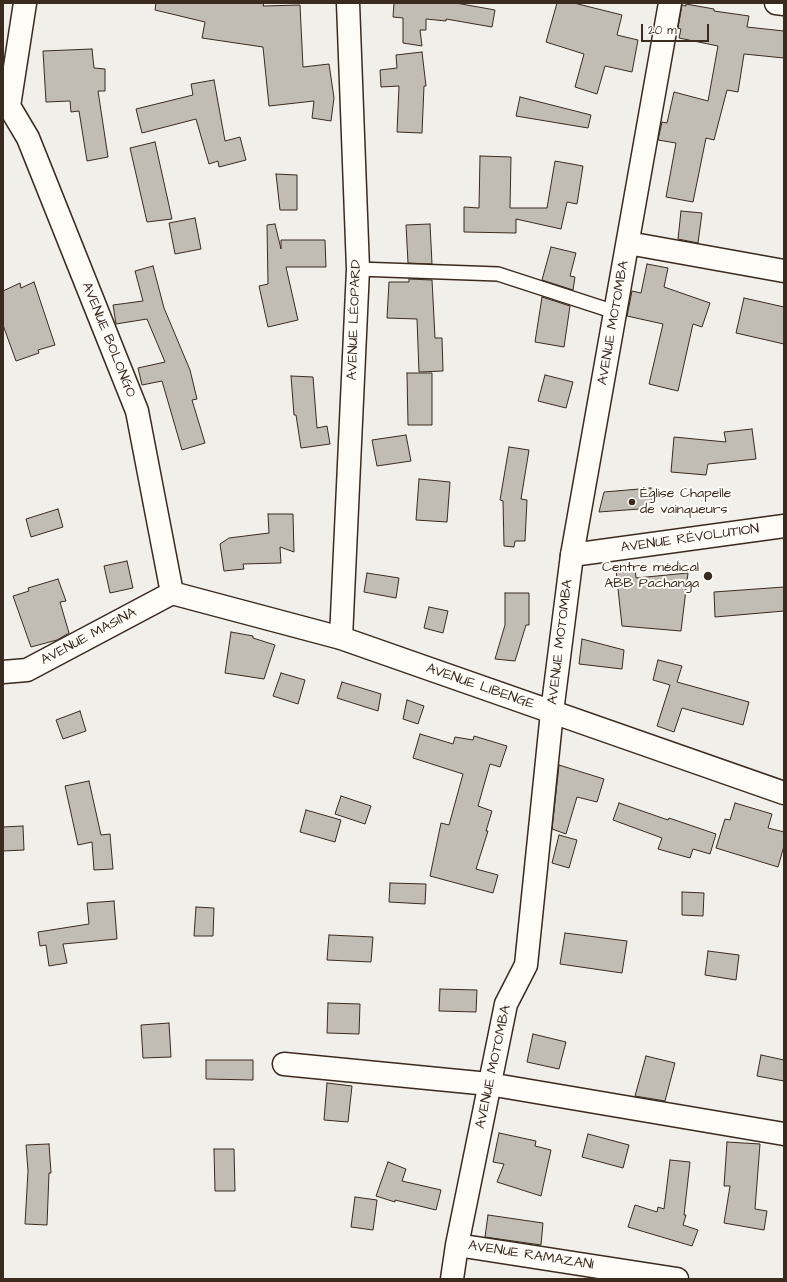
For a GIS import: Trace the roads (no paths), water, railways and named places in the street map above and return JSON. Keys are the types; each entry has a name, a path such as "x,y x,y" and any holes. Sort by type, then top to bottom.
{"street":[{"path":"6,104 25,3"},
{"name":"AVENUE LÉOPARD","path":"341,638 358,268 348,3"},
{"name":"AVENUE MOTOMBA","path":"452,1279 457,1245 506,1004 526,964 552,712 572,555 670,3"},
{"path":"776,3 784,4"},
{"name":"AVENUE BOLONGO","path":"6,104 28,138 136,411 172,593"},
{"path":"628,243 784,271"},
{"name":"AVENUE RÉVOLUTION","path":"572,555 784,526"},
{"name":"AVENUE LIBENGE","path":"172,593 341,638 784,794"},
{"name":"AVENUE MASINA","path":"3,672 26,670 172,593"},
{"path":"284,1064 489,1084 784,1134"},
{"name":"AVENUE RAMAZANI","path":"457,1245 632,1276 677,1279"}],"lane":[{"path":"358,268 498,274 615,312"}],"place":[{"name":"Église Chapelle de vainqueurs","path":"632,502"},
{"name":"Centre médical ABB Pachanga","path":"708,576"}]}
